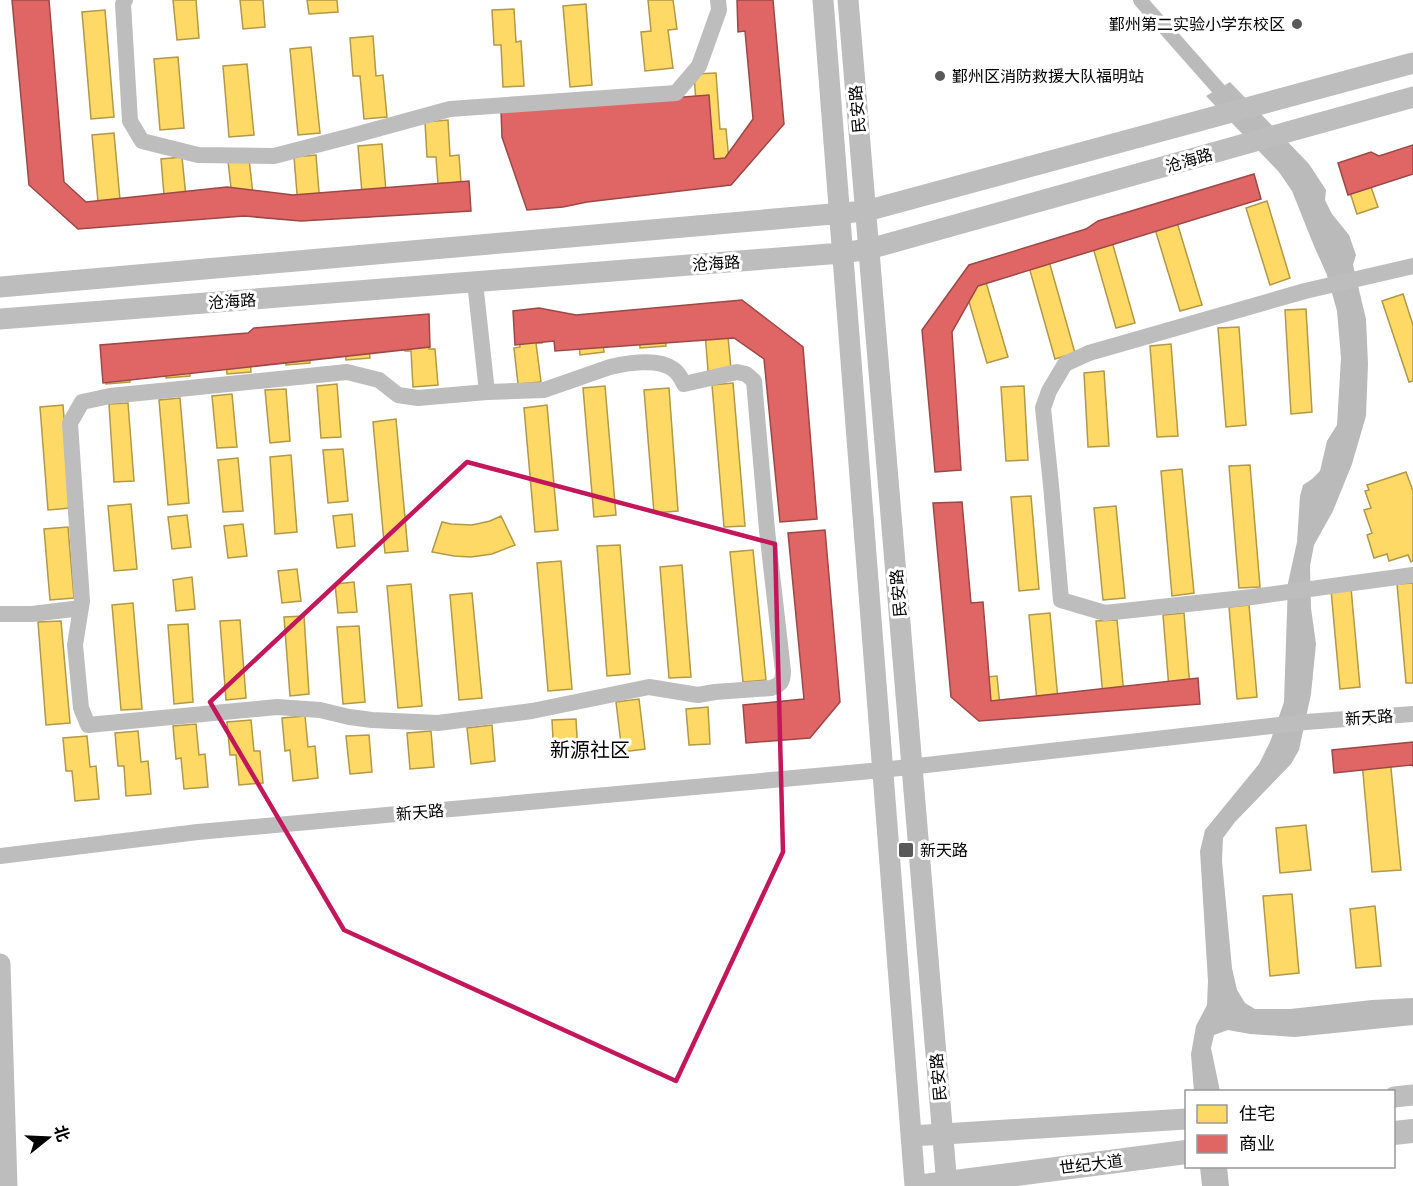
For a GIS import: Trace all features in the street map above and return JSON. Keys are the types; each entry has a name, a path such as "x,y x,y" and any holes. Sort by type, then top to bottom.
{"highway":[{"path":"1395,1133 1413,1131"},
{"name":"世纪大道","path":"939,1185 1185,1152"}],"main road":[{"name":"民安路","path":"823,0 915,1186"},
{"name":"民安路","path":"848,0 943,1134 939,1185"},
{"name":"沧海路","path":"0,287 866,211 1413,63"},
{"name":"沧海路","path":"0,319 842,254 869,249 1413,97"},
{"path":"0,964 7,1186"},
{"path":"1395,1097 1413,1095"},
{"path":"911,1136 1185,1119"}],"street":[{"path":"125,0 123,4 130,122 142,141 198,154 274,156 450,109 676,93 699,66 719,10 718,0"},
{"path":"1413,266 1305,291 1089,352 1065,364 1048,392 1043,408 1052,484 1061,600 1105,613 1252,597 1413,575"},
{"path":"475,282 487,393"},
{"path":"647,362 671,367 684,384 737,372 746,374 754,381 767,530 783,671 783,680 778,686 698,695 649,687 532,711 438,723 372,720 320,710 278,707 88,725 81,708 75,645 82,601 70,423 82,402 110,396 347,372 379,380 398,395 418,398 487,393 544,390 610,367 647,362"},
{"path":"0,614 32,614 81,608"},
{"name":"新天路","path":"0,856 210,831 882,770 1306,722 1413,714"}],"highlighted area":[{"path":"467,462 775,544 783,852 676,1081 344,930 210,702"}],"shaded area":[{"path":"1230,82 1309,164 1326,190 1325,200 1332,214 1349,235 1356,255 1353,265 1366,319 1368,364 1366,416 1352,464 1333,511 1314,545 1310,566 1311,608 1316,644 1311,694 1299,750 1291,764 1235,822 1223,838 1222,861 1232,968 1237,990 1245,1003 1255,1009 1290,1009 1413,998 1413,1025 1295,1037 1228,1030 1214,1035 1211,1048 1220,1090 1194,1090 1191,1054 1196,1026 1207,1005 1208,981 1200,851 1205,830 1259,764 1270,742 1284,702 1288,583 1297,542 1300,496 1303,485 1320,471 1327,441 1337,425 1341,358 1337,311 1327,275 1292,191 1279,172 1206,96"},
{"path":"1200,1168 1227,1168 1229,1186 1202,1186"}],"building: 住宅":[{"path":"15,0 33,0 37,30 18,32"},
{"path":"173,0 196,0 199,38 177,40"},
{"path":"240,0 263,0 265,27 243,29"},
{"path":"307,0 337,0 338,12 309,14"},
{"path":"648,0 673,0 677,29 668,30 673,68 645,71 641,32 651,31"},
{"path":"743,0 765,0 767,23 772,23 781,124 761,125 752,27 746,28"},
{"path":"586,4 592,85 570,87 563,6"},
{"path":"514,9 516,42 521,41 524,86 503,87 501,45 494,45 492,10"},
{"path":"105,10 114,117 91,119 82,12"},
{"path":"373,36 376,76 383,75 387,117 364,119 360,76 353,76 350,38"},
{"path":"40,44 55,182 32,184 18,45"},
{"path":"311,47 320,133 298,135 290,49"},
{"path":"178,57 184,128 160,130 154,59"},
{"path":"247,64 254,135 229,137 223,66"},
{"path":"716,73 720,129 726,129 731,182 709,184 704,129 698,130 694,74"},
{"path":"651,102 652,126 658,126 660,158 669,158 670,187 647,188 646,158 639,159 637,127 629,127 628,103"},
{"path":"590,106 592,133 599,133 602,165 610,165 612,194 589,196 587,165 580,166 578,134 569,135 568,107"},
{"path":"531,110 534,143 541,143 543,175 551,175 553,204 530,206 528,175 522,176 519,144 511,145 508,112"},
{"path":"448,120 450,156 459,155 461,183 466,183 468,208 445,210 443,183 438,184 436,157 427,157 425,122"},
{"path":"114,133 122,222 100,224 92,135"},
{"path":"382,144 388,215 364,217 358,146"},
{"path":"316,155 321,217 299,218 294,157"},
{"path":"182,157 188,217 166,219 161,159"},
{"path":"249,159 255,212 234,214 228,161"},
{"path":"1363,164 1378,207 1357,214 1343,171"},
{"path":"1267,201 1290,278 1270,285 1246,208"},
{"path":"1173,209 1202,305 1180,311 1151,216"},
{"path":"1109,231 1135,323 1116,328 1090,237"},
{"path":"1047,254 1075,353 1055,359 1027,260"},
{"path":"983,272 1008,357 987,363 962,278"},
{"path":"1403,294 1413,325 1413,381 1409,382 1382,301"},
{"path":"725,304 731,369 708,371 703,306"},
{"path":"663,309 666,346 640,348 638,311"},
{"path":"1306,309 1312,412 1291,414 1285,310"},
{"path":"538,311 542,343 536,343 541,382 518,384 514,348 520,347 516,313"},
{"path":"600,315 604,352 580,355 577,317"},
{"path":"426,316 429,349 435,349 438,385 413,387 411,351 405,351 403,317"},
{"path":"366,320 370,358 346,360 342,322"},
{"path":"307,326 310,363 286,365 283,328"},
{"path":"1239,327 1246,425 1226,427 1218,328"},
{"path":"248,334 251,372 227,374 224,336"},
{"path":"187,339 190,376 166,378 163,341"},
{"path":"127,344 130,382 106,384 103,346"},
{"path":"1171,344 1178,436 1157,437 1150,346"},
{"path":"792,349 807,512 782,514 768,351"},
{"path":"950,368 958,468 939,470 931,370"},
{"path":"1104,371 1109,446 1088,447 1084,373"},
{"path":"733,383 745,526 724,527 712,385"},
{"path":"337,384 341,437 321,438 317,386"},
{"path":"605,386 616,515 594,517 583,388"},
{"path":"1024,386 1028,460 1006,461 1001,387"},
{"path":"669,388 678,511 654,513 644,390"},
{"path":"286,389 290,441 270,443 265,390"},
{"path":"232,394 237,447 217,448 212,396"},
{"path":"180,398 189,503 168,505 159,400"},
{"path":"128,403 134,481 114,482 109,404"},
{"path":"63,405 71,508 48,510 40,407"},
{"path":"547,405 558,530 535,532 524,408"},
{"path":"396,419 408,551 385,553 373,422"},
{"path":"343,449 348,501 328,503 323,450"},
{"path":"291,455 297,532 275,534 270,457"},
{"path":"238,458 243,511 223,512 218,460"},
{"path":"1250,465 1260,587 1239,588 1229,466"},
{"path":"1182,469 1194,593 1172,596 1161,471"},
{"path":"1406,472 1413,491 1413,561 1411,562 1408,555 1389,561 1387,554 1374,558 1367,535 1372,533 1364,510 1371,508 1365,491 1369,490 1367,485"},
{"path":"1031,496 1039,589 1019,591 1011,497"},
{"path":"131,504 137,569 114,571 108,506"},
{"path":"959,505 967,593 948,594 941,507"},
{"path":"1116,506 1125,598 1103,600 1094,508"},
{"path":"352,514 355,546 337,548 333,516"},
{"path":"187,515 191,547 172,549 168,517"},
{"path":"501,516 515,545 492,554 471,557 432,552 442,522 472,525"},
{"path":"243,524 247,556 228,558 224,526"},
{"path":"68,527 74,598 50,600 44,529"},
{"path":"815,541 830,702 806,704 792,543"},
{"path":"620,545 630,674 607,676 597,546"},
{"path":"753,550 766,680 743,682 730,552"},
{"path":"561,561 572,689 548,691 537,563"},
{"path":"682,565 691,677 669,678 660,567"},
{"path":"297,569 301,601 282,603 278,571"},
{"path":"192,577 195,609 176,611 173,580"},
{"path":"354,582 357,612 338,613 335,584"},
{"path":"1413,583 1413,683 1406,683 1397,584"},
{"path":"411,584 422,706 398,708 387,586"},
{"path":"1351,588 1360,687 1340,689 1331,590"},
{"path":"472,593 482,698 459,700 450,595"},
{"path":"133,603 142,709 121,710 112,605"},
{"path":"1249,605 1257,697 1237,699 1229,607"},
{"path":"979,608 983,661 962,663 958,609"},
{"path":"1050,613 1059,711 1038,713 1029,615"},
{"path":"1184,613 1191,700 1170,701 1163,615"},
{"path":"304,616 309,694 290,696 284,617"},
{"path":"240,620 246,698 226,700 220,621"},
{"path":"1117,620 1125,705 1104,707 1096,621"},
{"path":"61,621 70,723 46,725 38,622"},
{"path":"188,624 193,702 174,704 168,625"},
{"path":"359,626 365,702 343,704 337,627"},
{"path":"997,676 1001,716 980,717 977,678"},
{"path":"639,699 645,749 622,752 616,702"},
{"path":"767,705 770,739 748,741 746,706"},
{"path":"708,707 710,744 689,745 686,709"},
{"path":"305,716 308,747 315,746 318,778 293,781 290,750 285,751 282,718"},
{"path":"576,719 578,755 554,757 552,720"},
{"path":"251,720 254,751 260,751 263,783 239,785 236,755 230,755 227,722"},
{"path":"196,724 199,755 205,754 208,787 184,789 181,758 176,759 173,726"},
{"path":"492,725 495,761 471,764 467,728"},
{"path":"138,731 141,762 148,761 151,794 126,796 124,766 118,766 115,733"},
{"path":"431,731 434,767 410,769 407,733"},
{"path":"369,735 372,772 350,774 346,736"},
{"path":"87,736 90,767 96,766 99,799 75,801 72,771 66,771 63,738"},
{"path":"1389,748 1401,870 1372,872 1361,751"},
{"path":"1306,825 1311,870 1280,873 1276,828"},
{"path":"1292,894 1299,973 1270,976 1263,896"},
{"path":"1375,906 1381,966 1356,968 1350,909"}],"building: 商业":[{"path":"12,0 49,0 64,182 86,202 227,187 293,195 469,181 471,211 301,221 244,216 78,229 29,185"},
{"path":"737,0 773,0 784,124 731,185 527,210 502,137 501,111 709,95 714,159 725,158 753,119 745,31 738,32"},
{"path":"1413,145 1413,174 1348,195 1338,163 1371,152 1379,156"},
{"path":"1254,174 1261,199 978,286 952,332 961,470 935,472 922,330 969,265 1086,229 1098,221"},
{"path":"742,300 803,347 817,519 780,522 764,359 734,338 555,351 554,341 515,345 513,311 539,308 576,315"},
{"path":"429,314 430,347 103,383 100,345 248,333 254,328"},
{"path":"962,502 971,603 983,602 991,701 1198,678 1200,704 979,721 951,697 933,503"},
{"path":"825,530 840,702 810,738 746,743 743,705 804,699 788,533"},
{"path":"1413,742 1413,766 1334,773 1332,750"}],"waterway":[{"path":"1140,0 1230,102"}],"place":[{"name":"鄞州第二实验小学东校区","path":"1297,24"},
{"name":"鄞州区消防救援大队福明站","path":"940,76"},
{"name":"新天路","path":"906,850"}],"district":[{"name":"新源社区","path":"590,750"}]}
